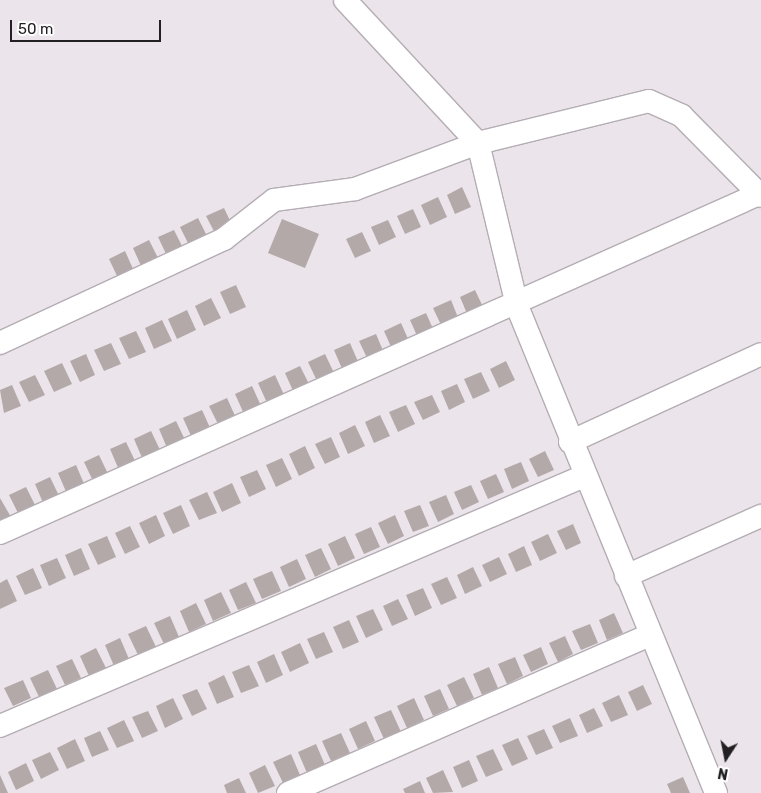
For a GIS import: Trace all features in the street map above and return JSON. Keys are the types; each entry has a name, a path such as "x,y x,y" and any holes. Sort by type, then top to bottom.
{"street":[{"path":"345,0 478,143 517,306 570,442 716,793"},
{"path":"0,343 224,238 274,200 355,189 478,143 649,101 682,116 760,195 517,306 0,533"},
{"path":"570,442 761,354"},
{"path":"0,726 584,476"},
{"path":"626,576 761,516"},
{"path":"288,793 650,635"}],"building":[{"path":"462,187 471,207 455,214 447,195"},
{"path":"438,197 447,217 430,225 421,205"},
{"path":"224,208 233,227 216,235 206,216"},
{"path":"413,209 421,227 405,234 397,216"},
{"path":"198,218 208,238 190,247 180,227"},
{"path":"282,219 319,234 305,268 268,253"},
{"path":"388,220 396,237 379,245 371,227"},
{"path":"174,230 183,248 167,256 158,237"},
{"path":"362,232 371,251 355,258 346,239"},
{"path":"149,240 159,260 142,268 133,248"},
{"path":"125,251 134,271 118,278 109,259"},
{"path":"236,285 246,307 230,314 220,292"},
{"path":"475,290 484,309 468,316 460,297"},
{"path":"211,298 221,318 204,326 195,306"},
{"path":"451,300 459,320 442,327 433,308"},
{"path":"187,310 196,330 177,339 168,319"},
{"path":"426,313 434,331 418,338 410,320"},
{"path":"162,320 172,341 154,349 145,328"},
{"path":"401,323 409,341 392,349 384,331"},
{"path":"136,331 146,352 129,359 119,338"},
{"path":"376,334 384,353 368,360 359,341"},
{"path":"111,343 121,364 104,371 94,350"},
{"path":"350,343 359,364 343,371 334,350"},
{"path":"86,354 95,375 80,382 70,361"},
{"path":"325,354 335,375 318,383 308,362"},
{"path":"506,361 515,380 499,388 490,369"},
{"path":"62,363 72,384 54,392 44,371"},
{"path":"300,366 310,386 294,393 285,373"},
{"path":"481,372 490,391 473,399 464,379"},
{"path":"35,375 45,395 29,402 19,382"},
{"path":"275,375 285,397 268,405 258,383"},
{"path":"457,384 465,402 449,410 441,391"},
{"path":"12,385 21,406 4,413 0,390"},
{"path":"252,386 262,408 245,416 235,394"},
{"path":"432,395 440,412 423,420 414,402"},
{"path":"227,398 236,418 219,426 209,406"},
{"path":"406,405 415,424 398,432 389,412"},
{"path":"202,410 211,430 192,438 183,418"},
{"path":"380,415 390,436 374,443 365,422"},
{"path":"176,421 186,442 168,450 159,429"},
{"path":"355,425 365,446 348,454 339,433"},
{"path":"151,431 161,452 143,460 134,439"},
{"path":"331,437 340,457 325,464 315,444"},
{"path":"126,442 136,463 119,470 110,449"},
{"path":"305,446 315,468 299,476 289,454"},
{"path":"545,451 554,470 538,477 529,459"},
{"path":"99,455 109,476 94,483 84,462"},
{"path":"282,458 292,479 276,487 266,465"},
{"path":"521,462 529,481 512,489 504,469"},
{"path":"76,465 85,486 67,494 58,473"},
{"path":"257,470 266,489 249,497 240,477"},
{"path":"496,474 504,492 488,499 480,481"},
{"path":"50,477 60,498 44,505 35,484"},
{"path":"232,483 241,503 222,512 213,492"},
{"path":"471,485 479,502 462,510 454,492"},
{"path":"26,487 36,507 19,515 9,495"},
{"path":"207,492 217,513 199,520 189,500"},
{"path":"446,495 454,514 438,522 429,502"},
{"path":"0,498 11,517 0,522"},
{"path":"181,505 190,526 173,534 163,513"},
{"path":"420,505 429,526 413,532 404,511"},
{"path":"156,515 165,536 149,544 139,523"},
{"path":"395,515 404,536 388,544 378,523"},
{"path":"573,524 581,543 566,550 557,531"},
{"path":"130,526 140,547 125,554 115,533"},
{"path":"371,527 380,547 364,554 355,534"},
{"path":"548,534 557,553 540,561 531,542"},
{"path":"107,536 116,557 98,565 88,544"},
{"path":"345,536 355,558 338,566 328,544"},
{"path":"524,546 532,565 516,572 508,554"},
{"path":"81,548 90,569 74,576 65,555"},
{"path":"321,548 331,569 315,577 305,555"},
{"path":"499,557 507,574 490,582 482,565"},
{"path":"57,558 66,578 49,586 40,565"},
{"path":"297,559 306,579 289,587 280,567"},
{"path":"473,567 482,586 465,594 457,575"},
{"path":"33,568 42,588 25,595 16,576"},
{"path":"272,571 281,591 262,599 253,579"},
{"path":"447,577 457,598 441,605 431,584"},
{"path":"7,579 17,601 0,609 0,583"},
{"path":"246,582 256,603 238,610 229,590"},
{"path":"423,588 432,608 415,616 406,595"},
{"path":"221,592 231,613 213,621 204,600"},
{"path":"398,599 408,619 392,626 383,606"},
{"path":"196,603 206,624 189,632 180,611"},
{"path":"373,609 383,630 366,638 356,616"},
{"path":"614,613 623,633 607,640 599,620"},
{"path":"170,616 179,637 164,644 154,623"},
{"path":"349,620 359,642 343,649 333,627"},
{"path":"590,624 598,643 581,650 572,631"},
{"path":"146,626 156,647 138,655 128,634"},
{"path":"324,632 333,652 316,659 307,639"},
{"path":"565,636 573,654 558,662 549,643"},
{"path":"120,638 129,659 114,666 105,645"},
{"path":"300,643 309,663 290,672 281,652"},
{"path":"541,647 548,664 531,672 523,655"},
{"path":"96,648 106,668 89,676 80,656"},
{"path":"274,654 283,675 266,683 257,662"},
{"path":"515,657 523,676 507,684 498,664"},
{"path":"72,659 81,678 65,685 56,666"},
{"path":"249,665 259,686 241,693 232,672"},
{"path":"489,667 498,688 482,695 473,674"},
{"path":"48,670 58,691 40,699 30,678"},
{"path":"224,675 234,697 217,704 208,683"},
{"path":"464,677 474,698 457,706 447,685"},
{"path":"23,680 31,698 13,706 4,688"},
{"path":"643,685 652,704 637,711 628,692"},
{"path":"197,689 207,709 192,716 182,695"},
{"path":"440,689 449,709 433,716 424,696"},
{"path":"619,695 628,715 611,722 602,703"},
{"path":"173,698 183,719 165,728 156,706"},
{"path":"414,698 424,720 407,728 397,706"},
{"path":"594,708 603,726 587,733 579,715"},
{"path":"391,710 401,732 384,739 374,717"},
{"path":"148,711 158,731 142,738 132,717"},
{"path":"570,718 578,736 560,743 552,726"},
{"path":"124,720 134,741 117,748 107,728"},
{"path":"366,721 375,741 358,749 349,729"},
{"path":"544,729 553,748 536,755 527,736"},
{"path":"100,731 109,750 92,757 84,738"},
{"path":"341,733 350,753 331,761 322,741"},
{"path":"518,738 528,759 512,766 502,745"},
{"path":"75,739 85,761 67,769 57,748"},
{"path":"316,744 325,765 307,773 298,752"},
{"path":"493,749 503,770 486,777 476,756"},
{"path":"50,752 59,770 41,779 32,760"},
{"path":"291,754 300,775 283,783 273,762"},
{"path":"469,760 478,781 462,788 453,767"},
{"path":"26,763 34,781 16,790 8,772"},
{"path":"265,765 275,786 258,793 249,773"},
{"path":"443,770 453,792 433,793 426,778"},
{"path":"0,775 8,793 0,793"},
{"path":"683,777 690,793 671,793 667,784"},
{"path":"239,778 246,793 227,793 224,785"},
{"path":"420,781 425,793 405,793 403,789"}]}
